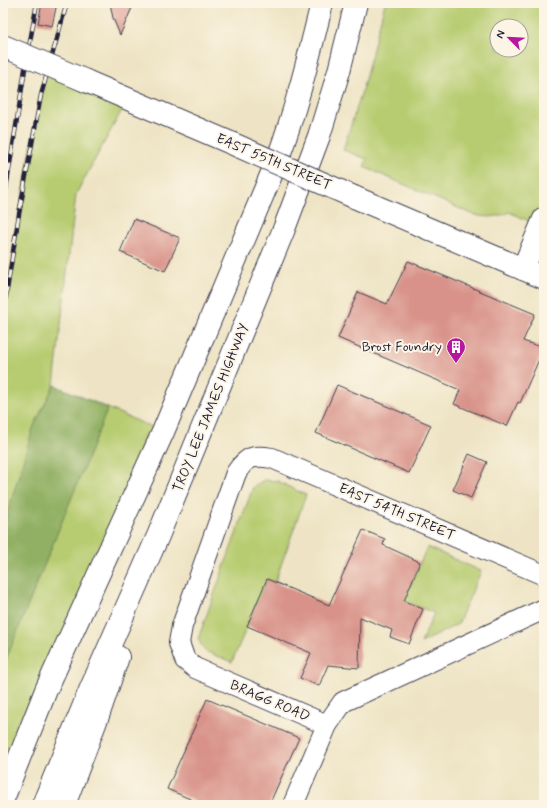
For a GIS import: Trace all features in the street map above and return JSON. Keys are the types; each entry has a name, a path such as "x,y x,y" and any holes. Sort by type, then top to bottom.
{"main road":[{"path":"3,779 46,690 163,432 277,161 302,80 322,3"},
{"name":"TROY LEE JAMES HIGHWAY","path":"43,805 91,688 158,536 279,243 319,136 339,71 356,3"},
{"name":"EAST 55TH STREET","path":"3,46 544,278"},
{"path":"523,269 544,219"},
{"path":"64,805 100,713 158,536"},
{"path":"3,799 46,690"}],"street":[{"name":"EAST 54TH STREET","path":"249,458 258,456 272,458 544,575"},
{"name":"BRAGG ROAD","path":"249,458 236,473 182,626 179,643 185,660 195,668 327,725 343,702 544,608"},
{"path":"292,805 327,725"}],"green space":[{"path":"385,3 544,3 544,228 509,212 491,217 472,214 364,167 367,159 343,150 362,91"},
{"path":"49,65 128,99 76,194 54,385 163,432 3,779 3,315 29,157 41,95"},
{"path":"54,385 108,408 3,667 3,528 33,428"},
{"path":"264,480 277,481 306,495 275,582 267,579 232,662 205,651 198,639 253,487"},
{"path":"427,547 481,571 458,624 421,643 434,613 404,601"}],"building":[{"path":"42,3 57,3 52,26 38,23"},
{"path":"110,3 134,3 120,35 113,18"},
{"path":"134,219 180,238 165,271 120,252"},
{"name":"Brost Foundry","path":"408,261 535,314 523,341 544,348 520,403 518,402 507,426 454,404 460,390 338,338 358,292 387,304"},
{"path":"337,385 431,425 409,473 316,433"},
{"path":"469,454 487,462 471,498 453,490"},
{"path":"363,530 385,539 383,545 420,562 404,601 423,609 409,644 390,637 392,630 360,617 359,668 328,665 319,686 300,678 311,653 247,626 267,579 329,605"},
{"path":"207,699 299,738 269,805 204,805 167,789"}],"railway":[{"path":"3,208 37,3"},
{"path":"3,315 19,214 41,95 67,3"}],"place":[{"name":"Brost Foundry","path":"456,364"}]}
